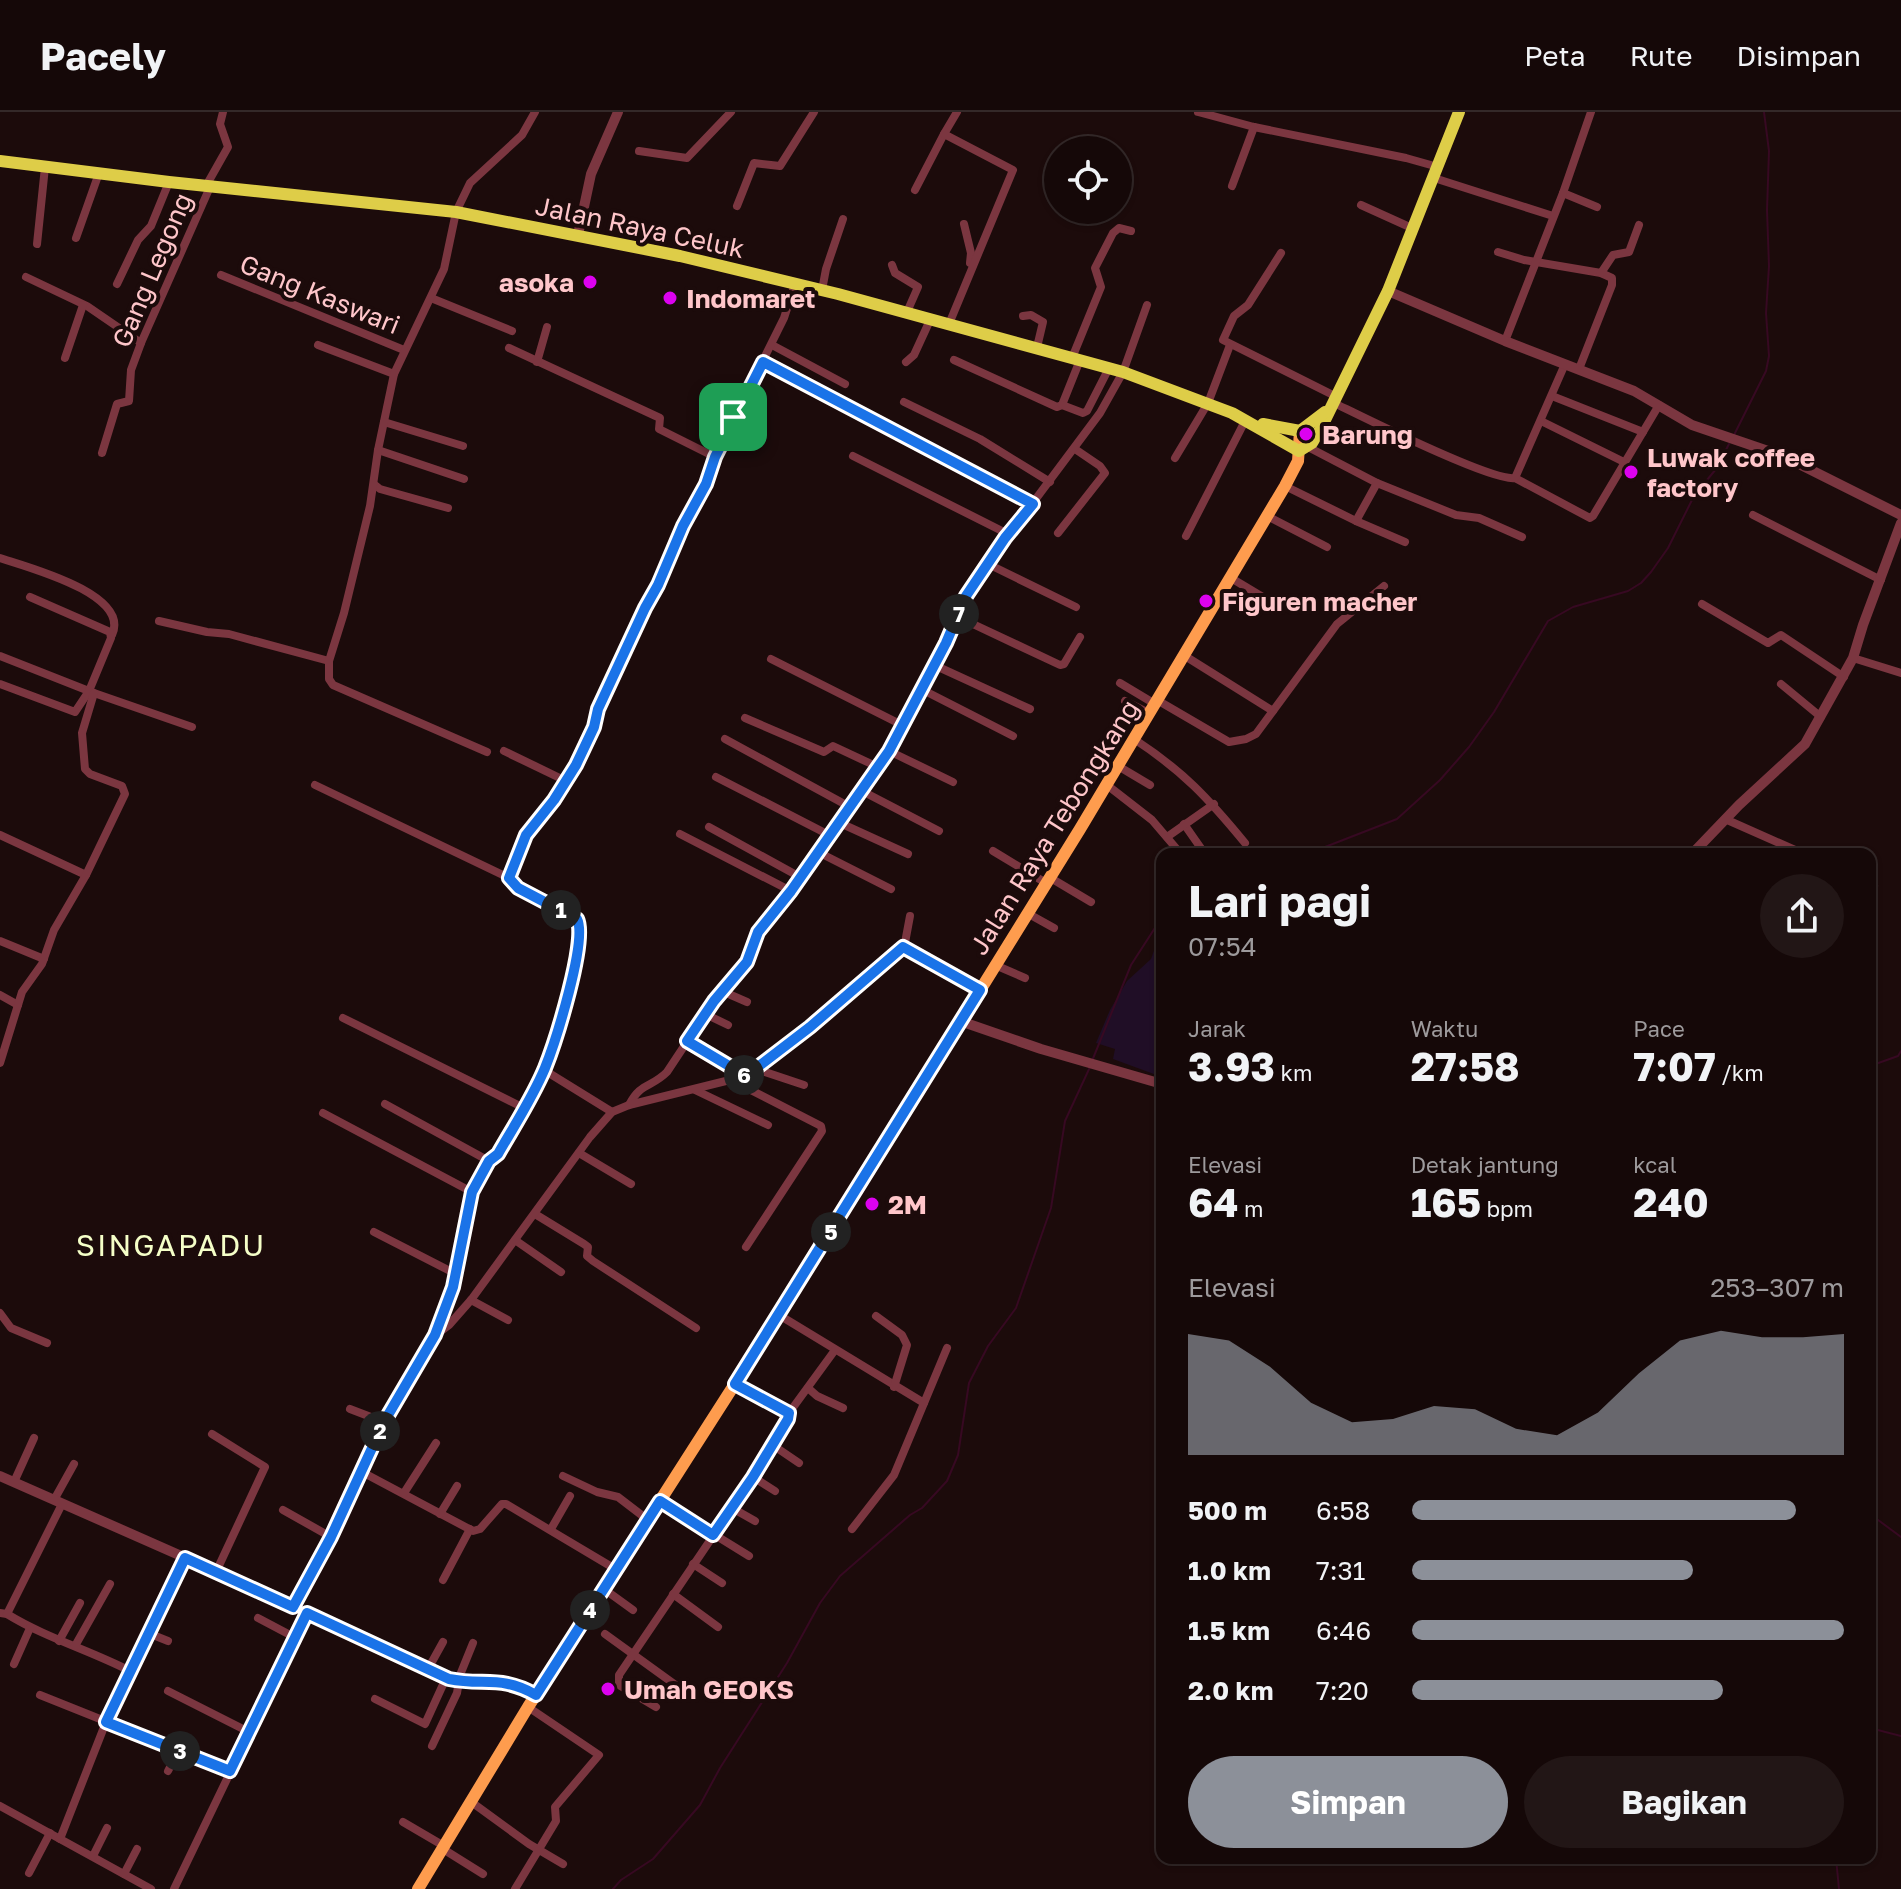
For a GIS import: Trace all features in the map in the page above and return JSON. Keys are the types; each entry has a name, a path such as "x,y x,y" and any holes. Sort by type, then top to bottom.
{"highway":[{"path":"1303,449 1334,403 1388,291 1459,112"},
{"name":"Jalan Raya Celuk","path":"0,161 456,212 578,235 822,290 1123,372 1249,420 1303,449"},
{"path":"1300,431 1334,403"},
{"name":"Jalan Raya Celuk","path":"1249,420 1300,431"}],"main road":[{"name":"Jalan Raya Tebongkang","path":"418,1889 528,1707 779,1315 1107,785 1285,486 1303,449 1300,431"}],"street":[{"name":"Gang Legong","path":"102,453 117,404 129,401 131,370 141,343 208,186 228,147 220,124 223,112"},
{"path":"487,752 333,685 329,679 329,661 375,485 378,450 394,374 444,269 456,212 473,178 522,135 535,112"},
{"path":"578,235 591,174 618,112"},
{"path":"639,151 687,158 731,112"},
{"path":"737,206 754,163 777,167 782,164 814,112"},
{"path":"915,190 957,112"},
{"path":"1198,112 1254,127 1406,158 1436,173 1553,216"},
{"path":"1505,341 1591,112"},
{"path":"1232,186 1254,127"},
{"path":"941,321 1013,170 944,134"},
{"path":"37,244 45,167"},
{"path":"76,238 99,173"},
{"path":"117,284 138,240 153,222 169,182"},
{"path":"1563,193 1597,207"},
{"path":"1361,205 1414,229"},
{"path":"822,290 843,219"},
{"path":"906,362 941,321 970,261 964,224"},
{"path":"1601,273 1613,255 1629,252 1639,225"},
{"path":"1062,405 1101,287 1095,268 1113,233 1119,228 1131,231"},
{"path":"1498,252 1601,273 1612,278 1579,369"},
{"path":"1281,253 1248,305 1232,319 1223,339 1230,345 1334,403 1459,460 1504,478 1515,478 1592,517 1659,405"},
{"path":"892,265 895,273 918,287 907,312"},
{"name":"Gang Kaswari","path":"221,275 404,350"},
{"path":"26,277 83,305 141,343"},
{"path":"509,878 526,835 566,781 592,732 598,709 683,526 706,484 715,457 772,345 795,284"},
{"path":"1388,291 1634,391 1692,425 1783,456 1901,515"},
{"path":"431,298 512,331"},
{"path":"65,358 83,305"},
{"path":"629,1105 640,1088 664,1076 705,1014 750,958 753,939 831,836 889,751 966,596 1008,534 1100,413 1123,372 1147,305"},
{"path":"1023,316 1031,315 1043,322 1038,343"},
{"path":"537,362 547,327"},
{"path":"318,345 394,374"},
{"path":"772,345 845,384"},
{"path":"1175,458 1208,403 1230,345"},
{"path":"509,348 660,418 659,429 715,457"},
{"path":"954,360 1057,407 1062,405 1083,413 1087,411 1109,368"},
{"path":"763,362 1033,504"},
{"path":"1515,478 1565,364"},
{"path":"1552,396 1643,432"},
{"path":"904,402 980,439 1050,482"},
{"path":"1186,536 1249,420"},
{"path":"1541,421 1624,462"},
{"path":"384,422 463,446"},
{"path":"1058,533 1105,473 1075,449"},
{"path":"1303,449 1456,515 1479,518 1522,537"},
{"path":"378,450 464,479"},
{"path":"853,456 1008,534"},
{"path":"1356,521 1377,483"},
{"path":"375,485 448,508"},
{"path":"1285,486 1405,542"},
{"path":"1753,515 1881,580"},
{"path":"1267,516 1327,547"},
{"path":"1698,848 1801,749 1853,658 1901,523"},
{"path":"0,558 53,576 94,595 111,612 115,626 91,692 82,733 85,769 122,786 126,792 86,875 54,930 44,959 22,992 0,1063"},
{"path":"988,564 1076,607"},
{"path":"1231,578 1266,599"},
{"path":"1120,683 1154,706 1229,742 1246,739 1256,734 1337,624 1384,586"},
{"path":"30,597 112,635"},
{"path":"1702,604 1768,643 1781,635 1844,677"},
{"path":"958,617 1060,665 1064,664 1080,637"},
{"path":"159,621 229,634 329,661"},
{"path":"0,656 192,727"},
{"path":"1185,656 1273,711"},
{"path":"1853,658 1901,673"},
{"path":"771,659 902,725"},
{"path":"934,665 1030,709"},
{"path":"0,684 71,712 77,710 91,692"},
{"path":"1781,684 1821,717"},
{"path":"921,689 1013,736"},
{"path":"1125,701 1154,706"},
{"path":"745,718 824,752 832,746 878,767"},
{"path":"725,739 850,807"},
{"path":"1134,739 1172,764 1214,804 1245,843"},
{"path":"504,751 566,781"},
{"path":"889,751 953,782"},
{"path":"1118,766 1150,785"},
{"path":"716,777 831,836"},
{"path":"293,1607 331,1537 384,1422 435,1335 456,1274 472,1192 489,1161 498,1154 544,1070 574,972 581,927 575,916 524,892 509,878 315,785"},
{"path":"1107,785 1152,820 1176,848"},
{"path":"862,791 939,831"},
{"path":"1167,837 1214,804"},
{"path":"1725,819 1790,848"},
{"path":"840,823 908,854"},
{"path":"1184,824 1201,848"},
{"path":"709,827 800,877"},
{"path":"680,834 791,891"},
{"path":"0,835 86,875"},
{"path":"993,851 1091,902"},
{"path":"818,852 891,889"},
{"path":"1027,913 1054,928"},
{"path":"435,1335 449,1325 471,1300 612,1112 746,1076 904,948 910,916"},
{"path":"0,941 44,959"},
{"path":"904,948 980,990"},
{"path":"995,965 1025,978"},
{"path":"724,992 747,1002"},
{"path":"0,995 18,1005"},
{"path":"705,1014 728,1025"},
{"path":"343,1018 524,1108"},
{"path":"960,1021 1156,1082"},
{"path":"687,1041 746,1076"},
{"path":"756,1069 804,1085"},
{"path":"544,1070 612,1112"},
{"path":"733,1081 821,1126 822,1131 746,1247"},
{"path":"694,1090 768,1125"},
{"path":"385,1104 489,1161"},
{"path":"323,1113 472,1192"},
{"path":"579,1153 631,1184"},
{"path":"535,1214 588,1247 587,1257 696,1328"},
{"path":"374,1232 456,1274"},
{"path":"515,1240 561,1272"},
{"path":"471,1300 508,1320"},
{"path":"0,1313 11,1328 47,1343"},
{"path":"779,1315 924,1403"},
{"path":"876,1316 902,1335 907,1345 894,1387"},
{"path":"852,1529 894,1475 947,1348"},
{"path":"656,1707 618,1683 619,1675 774,1446 789,1413 835,1350"},
{"path":"735,1384 789,1413"},
{"path":"808,1388 843,1408"},
{"path":"350,1409 384,1422"},
{"path":"212,1434 265,1467 216,1572"},
{"path":"14,1482 34,1438"},
{"path":"404,1493 436,1443"},
{"path":"774,1446 799,1463"},
{"path":"74,1464 4,1614 130,1671"},
{"path":"362,1472 478,1531 504,1504 617,1570"},
{"path":"0,1476 452,1680 504,1681 536,1695"},
{"path":"563,1476 597,1492 618,1497 648,1520"},
{"path":"753,1477 775,1491"},
{"path":"440,1514 457,1486"},
{"path":"551,1529 570,1496"},
{"path":"660,1501 749,1556"},
{"path":"732,1508 755,1521"},
{"path":"283,1510 331,1537"},
{"path":"443,1580 470,1529"},
{"path":"60,1839 106,1722 185,1558"},
{"path":"693,1564 722,1583"},
{"path":"75,1646 110,1584"},
{"path":"604,1589 633,1610"},
{"path":"673,1594 718,1627"},
{"path":"59,1641 80,1603"},
{"path":"174,1889 307,1613"},
{"path":"258,1618 294,1637"},
{"path":"14,1664 30,1628"},
{"path":"148,1633 168,1641"},
{"path":"605,1634 688,1694"},
{"path":"428,1669 443,1642"},
{"path":"375,1699 425,1724 473,1643"},
{"path":"432,1746 457,1693 452,1680"},
{"path":"168,1691 249,1732"},
{"path":"40,1695 230,1771"},
{"path":"515,1889 556,1821 555,1807 599,1755 528,1707"},
{"path":"168,1771 179,1750"},
{"path":"470,1801 529,1844 563,1864"},
{"path":"0,1806 151,1889"},
{"path":"403,1822 483,1874"},
{"path":"93,1856 107,1828"},
{"path":"29,1873 50,1833"},
{"path":"124,1874 137,1849"}],"shaded area":[{"path":"1156,945 1156,1075 1113,1059 1115,1049 1096,1043 1127,981 1151,959"}],"waterway":[{"path":"1734,435 1766,371 1769,356 1766,313 1769,151 1764,112"},
{"path":"1322,848 1397,819 1440,780 1494,712 1548,621 1573,607 1628,591 1641,583 1668,548 1694,496 1716,469 1729,444"},
{"path":"1092,1061 1131,965 1156,926"},
{"path":"1876,1064 1898,1056 1901,1051"},
{"path":"613,1889 653,1859 700,1805 820,1603 840,1576 922,1508 947,1481 958,1455 969,1383 988,1346 1016,1308 1051,1208 1065,1121 1090,1067"},
{"path":"1876,1518 1901,1537"},
{"path":"1876,1730 1901,1736"},
{"path":"1837,1864 1839,1889"}],"place":[{"name":"asoka","path":"590,282"},
{"name":"Indomaret","path":"670,298"},
{"name":"Barung","path":"1306,434"},
{"name":"Luwak coffee factory","path":"1631,472"},
{"name":"Figuren macher","path":"1206,601"},
{"name":"2M","path":"872,1204"},
{"name":"Umah GEOKS","path":"608,1689"}],"district":[{"name":"SINGAPADU","path":"171,1245"}],"route":[{"path":"763,362 1033,504 1005,538 966,596 946,643 889,751 770,921 753,939 752,953 747,962 714,1001 687,1041 746,1076 810,1027 903,947 980,990 735,1384 789,1413 788,1419 774,1446 713,1535 660,1501 536,1695 504,1681 465,1682 449,1679 307,1613 230,1771 106,1722 185,1558 293,1607 331,1537 390,1410 435,1335 453,1287 472,1192 489,1161 498,1154 544,1070 574,972 581,927 575,916 518,888 509,878 526,835 554,800 576,765 594,727 598,709 683,526 706,484 733,417 763,362"}]}
